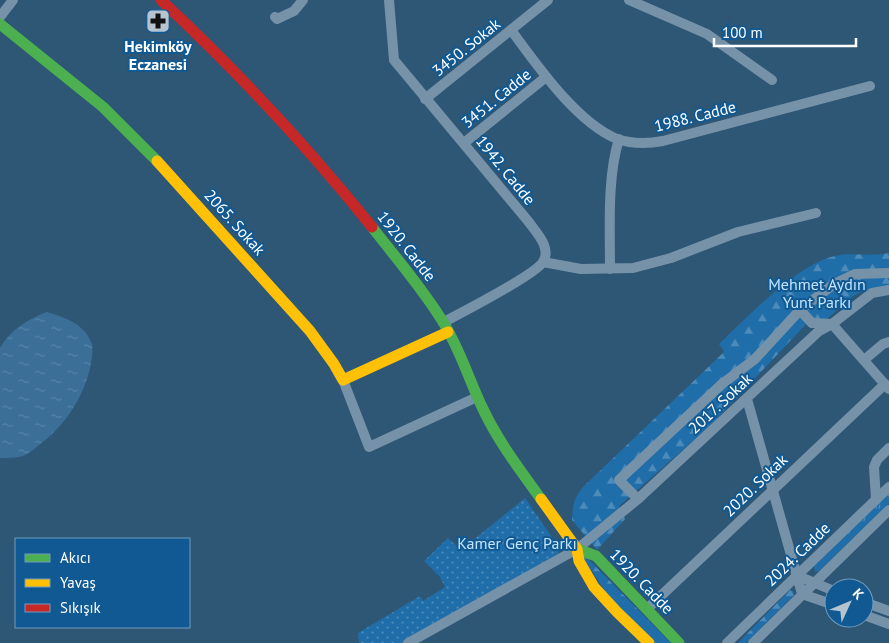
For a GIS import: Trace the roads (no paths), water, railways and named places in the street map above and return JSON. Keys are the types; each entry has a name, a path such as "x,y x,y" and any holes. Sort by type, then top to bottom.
{"main road":[{"name":"1920. Cadde","path":"162,0 231,68 318,162 421,290 446,327 478,398 508,452 577,549 577,558 588,578 598,592 649,643"},
{"name":"2065. Sokak","path":"0,24 103,107 143,146 310,331 343,380"},
{"path":"343,380 446,327"},
{"name":"1920. Cadde","path":"577,549 596,556 680,643"}],"street":[{"path":"0,17 13,0"},
{"path":"275,17 277,19 294,11 303,0"},
{"name":"1942. Cadde","path":"389,0 394,60 540,237 546,250 543,262"},
{"name":"3450. Sokak","path":"425,99 548,0"},
{"path":"629,0 707,34 772,80"},
{"name":"1988. Cadde","path":"511,30 546,76 588,120 619,139 634,143 663,141 870,86"},
{"name":"3451. Cadde","path":"464,143 546,76"},
{"path":"610,268 611,190 616,148 619,139"},
{"path":"446,327 530,273 543,262 581,269 633,268 670,258 738,232 816,213"},
{"path":"638,498 619,480 722,384 755,359 800,310 834,284 856,274 889,273"},
{"name":"2017. Sokak","path":"408,643 423,639 577,549 638,498 819,331 832,324 872,293 889,290"},
{"path":"800,310 812,323 832,324 887,386"},
{"path":"864,360 883,344 889,342"},
{"path":"343,380 369,446 478,398"},
{"name":"2020. Sokak","path":"647,609 773,489 887,386"},
{"path":"747,399 802,594 824,602"},
{"path":"876,500 874,467 877,460 889,448"},
{"name":"2024. Cadde","path":"727,643 889,487"},
{"name":"2024. Cadde","path":"754,643 889,510"},
{"path":"796,575 824,587"},
{"path":"874,604 888,607"},
{"path":"874,619 889,624"}],"water":[{"path":"47,312 74,323 85,331 89,337 92,351 88,375 79,398 57,429 25,455 14,458 0,458 0,348 20,326"}],"place":[{"name":"Hekimköy Eczanesi","path":"158,21"}],"park label":[{"name":"Mehmet Aydın Yunt Parkı","path":"817,293"},
{"name":"Kamer Genç Parkı","path":"517,543"}]}
